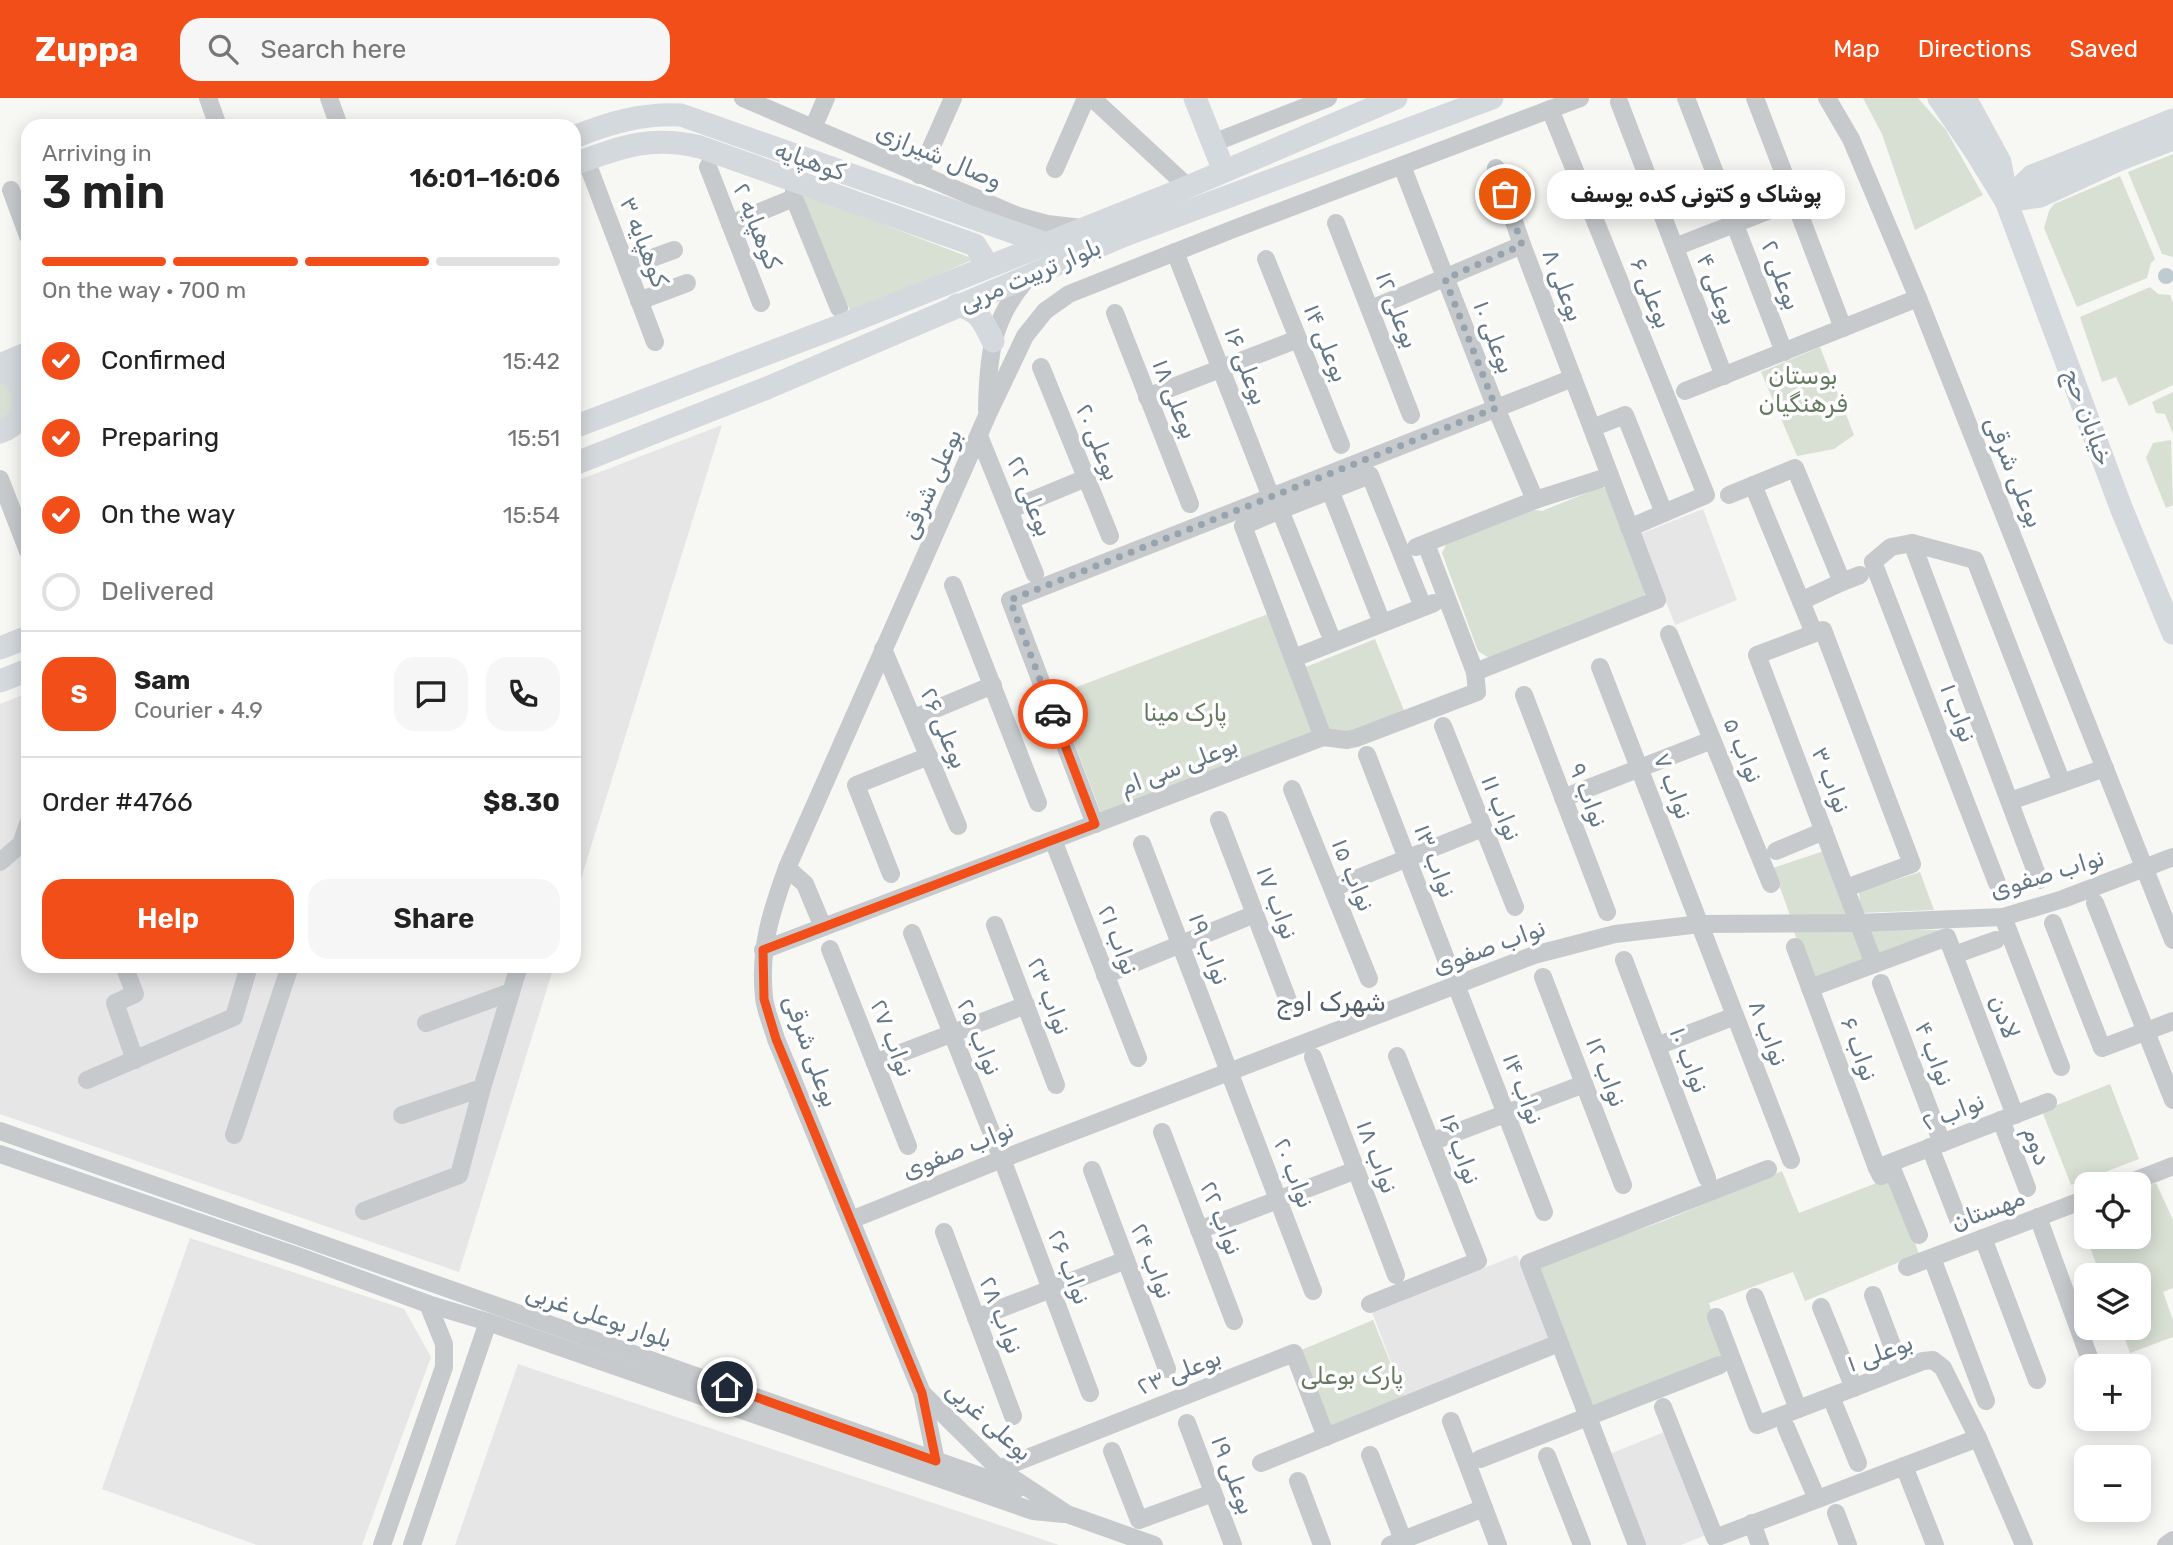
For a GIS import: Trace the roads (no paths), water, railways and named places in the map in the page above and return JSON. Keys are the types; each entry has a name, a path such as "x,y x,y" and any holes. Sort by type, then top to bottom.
{"main road":[{"path":"1195,98 1224,171"},
{"name":"بلوار تربیت مربی","path":"581,424 752,357 845,324 1188,187 1396,98"},
{"path":"1418,126 1438,113 1440,100 1437,98"},
{"name":"بلوار تربیت مربی","path":"581,461 767,388 1125,235 1492,98"},
{"path":"1939,98 1975,149 2006,201"},
{"path":"1967,100 2000,162 2006,201"},
{"name":"کوهپایه","path":"581,134 604,125 634,107 681,115 817,183 987,253 996,255 1010,247 1011,239 1006,230"},
{"path":"2006,201 2032,176 2173,120"},
{"path":"2006,201 2040,196 2118,160 2173,139"},
{"name":"کوهپایه","path":"581,162 634,144 679,142 817,183 1006,230 1044,243"},
{"path":"2000,162 2014,171 2032,176"},
{"name":"خیابان حج","path":"2006,201 2122,510 2173,633"},
{"path":"975,246 982,256 984,268"},
{"path":"957,305 971,309 979,315 993,341"},
{"path":"0,368 21,357"},
{"path":"752,357 748,377 756,385 767,388"},
{"path":"0,368 12,375 21,389"},
{"path":"0,648 21,640"},
{"path":"0,681 21,673"}],"street":[{"path":"208,98 216,119"},
{"path":"329,98 336,119"},
{"name":"وصال شیرازی","path":"743,98 763,102 813,128 1018,216 1047,224 1082,228"},
{"path":"813,128 826,98"},
{"path":"919,175 953,98"},
{"path":"1055,169 1086,98"},
{"path":"1092,98 1188,187"},
{"path":"1213,144 1291,105 1328,98"},
{"name":"بوعلی شرقی","path":"851,1220 776,1039 764,999 763,950 770,914 787,868 883,649 1025,336 1045,311 1069,294 1580,98"},
{"name":"بوعلی ۲","path":"1686,98 1784,352"},
{"path":"1755,98 1843,328"},
{"name":"بوعلی شرقی","path":"1827,98 1851,139 1918,298 2145,868"},
{"name":"بوعلی ۴","path":"1619,102 1724,376"},
{"name":"بوعلی ۶","path":"1550,109 1706,495 1664,513"},
{"name":"کوهپایه ۳","path":"581,164 627,267 655,342"},
{"name":"بوعلی ۱۰","path":"1402,166 1496,408 1535,500"},
{"name":"کوهپایه ۲","path":"708,167 761,303"},
{"name":"بوعلی ۸","path":"1475,672 1657,600 1522,245 1496,169"},
{"path":"730,224 817,183 839,308"},
{"path":"11,190 21,217"},
{"path":"1675,247 1793,201"},
{"name":"بوعلی ۱۲","path":"1336,223 1411,415"},
{"path":"1371,309 1522,245"},
{"path":"627,267 674,250"},
{"name":"بوعلی ۱۶","path":"1175,252 1329,632"},
{"name":"بوعلی ۱۴","path":"1266,259 1341,445"},
{"path":"987,416 988,366 993,341 1010,299 1031,274"},
{"path":"639,301 687,284"},
{"path":"1685,391 1918,298"},
{"name":"بوعلی ۱۸","path":"1115,313 1189,503"},
{"path":"1147,397 1298,339"},
{"name":"بوعلی ۲۰","path":"1041,367 1110,536"},
{"path":"1095,824 1010,600 1276,503 1496,408 1573,378"},
{"path":"1592,428 1625,415 1664,513 1629,528"},
{"name":"بوعلی ۲۲","path":"979,436 1035,574"},
{"path":"1729,495 1795,468 1842,582"},
{"path":"1323,737 1242,526 1276,503 1330,490 1370,475 1423,607"},
{"path":"1402,553 1535,500 1609,476"},
{"path":"1009,510 1086,478"},
{"path":"0,479 21,533"},
{"path":"1753,485 1801,601 1818,632 1912,864 1846,888"},
{"path":"1330,490 1382,624"},
{"path":"1912,543 1975,560 2062,783"},
{"path":"1912,543 2039,880"},
{"name":"نواب ۱","path":"1912,543 1891,547 1873,562 1997,883"},
{"path":"1426,544 1475,672"},
{"path":"1801,601 1860,575"},
{"path":"953,585 1038,803"},
{"path":"1294,658 1447,598"},
{"name":"نواب ۳","path":"1818,632 1757,655 1858,923"},
{"name":"نواب ۵","path":"1669,634 1771,884"},
{"name":"بوعلی ۲۶","path":"883,649 958,826"},
{"name":"نواب ۷","path":"1601,667 1700,924"},
{"name":"بوعلی سی ام","path":"763,950 1323,737 1347,740 1356,738 1477,692 1475,672"},
{"path":"914,718 993,685"},
{"name":"نواب ۹","path":"1524,695 1607,912"},
{"name":"نواب ۱۱","path":"1443,726 1515,908"},
{"path":"1563,798 1712,740"},
{"name":"نواب ۱۳","path":"1367,755 1456,984"},
{"path":"891,874 856,785 929,757"},
{"path":"2010,801 2105,768"},
{"name":"نواب ۱۵","path":"1292,789 1369,979"},
{"name":"نواب ۱۷","path":"1219,820 1289,1003"},
{"path":"1332,888 1483,828"},
{"path":"1776,851 1824,831"},
{"name":"نواب ۲۱","path":"1053,840 1138,1058"},
{"name":"نواب ۱۹","path":"1142,844 1229,1072"},
{"path":"0,862 21,847"},
{"name":"نواب صفوی","path":"851,1220 1002,1158 1534,954 1615,934 1700,924 1858,923 2003,917 2063,899 2173,857"},
{"path":"787,868 805,884 823,927"},
{"path":"2145,868 2173,940"},
{"path":"2095,903 2173,1100"},
{"path":"1105,975 1255,914"},
{"path":"2003,917 2061,1067"},
{"path":"1811,988 1874,964 1858,923"},
{"path":"2053,923 2102,1048 2173,1021"},
{"name":"نواب ۸","path":"1700,924 1791,1160"},
{"name":"نواب ۲۳","path":"995,925 1056,1084"},
{"name":"نواب ۲۵","path":"912,933 1002,1158"},
{"name":"لادن","path":"1874,964 1947,937 2008,1117"},
{"path":"1954,955 1996,940"},
{"name":"نواب ۶","path":"1795,947 1877,1168"},
{"name":"نواب ۲۷","path":"830,949 908,1146"},
{"name":"نواب ۱۰","path":"1624,960 1707,1178"},
{"path":"127,973 135,994 115,1003 135,1060"},
{"path":"87,1080 234,1017 247,973"},
{"path":"234,1135 288,973"},
{"path":"364,1211 459,1175 517,973"},
{"name":"نواب ۱۲","path":"1543,977 1623,1185"},
{"name":"نواب ۴","path":"1881,983 1958,1219"},
{"name":"نواب ۱۴","path":"1456,984 1544,1212"},
{"path":"426,1023 511,992"},
{"path":"875,1063 1026,1005"},
{"path":"1657,1046 1735,1016"},
{"name":"نواب ۱۶","path":"1370,1304 1478,1261 1397,1056"},
{"name":"نواب ۱۸","path":"1313,1057 1396,1275"},
{"name":"نواب ۲۰","path":"1229,1072 1313,1291"},
{"path":"1431,1142 1584,1084"},
{"path":"402,1115 482,1088"},
{"name":"نواب ۲","path":"1877,1168 2048,1102"},
{"name":"دوم","path":"2008,1117 2027,1188"},
{"name":"بلوار بوعلی غربی","path":"0,1132 308,1240 934,1468"},
{"name":"نواب ۲۲","path":"1162,1132 1234,1321"},
{"name":"بلوار بوعلی غربی","path":"0,1154 428,1304 934,1468 1035,1496 1067,1514"},
{"path":"71,1178 77,1158"},
{"name":"نواب ۲۶","path":"1002,1158 1090,1393"},
{"path":"2151,1175 2173,1166"},
{"path":"1877,1168 1881,1176 1893,1171 1919,1235"},
{"path":"1637,1545 1530,1263 1769,1169"},
{"name":"نواب ۲۴","path":"1092,1170 1167,1369"},
{"path":"1199,1230 1356,1170"},
{"name":"مهستان","path":"1907,1267 2074,1204"},
{"path":"2038,1217 2088,1354"},
{"name":"بوعلی غربی","path":"851,1220 922,1393 999,1469 1067,1514 1154,1545"},
{"name":"نواب ۲۸","path":"944,1231 1013,1416"},
{"path":"1983,1238 2037,1380"},
{"path":"303,1258 308,1240"},
{"path":"1932,1258 1986,1402"},
{"path":"976,1318 1126,1260"},
{"path":"1872,1296 1901,1369"},
{"path":"1755,1297 1798,1409"},
{"path":"382,1545 444,1367 444,1344 428,1304"},
{"path":"1821,1307 1854,1388"},
{"name":"بوعلی ۱","path":"1716,1317 1757,1425 1901,1369 1933,1360 1943,1368 1978,1438 2021,1544"},
{"path":"412,1545 488,1322"},
{"path":"1261,1463 1559,1343"},
{"name":"بوعلی ۲۳","path":"999,1469 1294,1353 1326,1437"},
{"path":"1480,1459 1720,1365"},
{"path":"922,1393 934,1468"},
{"path":"1831,1396 1858,1463"},
{"path":"1663,1407 1715,1538 1978,1438"},
{"path":"1451,1421 1498,1545"},
{"name":"بوعلی ۱۹","path":"1187,1423 1233,1545"},
{"path":"1786,1427 1817,1499"},
{"path":"1112,1451 1139,1520 1213,1493"},
{"path":"1370,1455 1400,1543 1484,1508"},
{"path":"1547,1456 1582,1545"},
{"path":"1903,1466 1935,1545"},
{"path":"1298,1481 1322,1545"},
{"path":"1836,1513 1848,1545"},
{"path":"1752,1523 1760,1545"},
{"path":"2165,1545 2173,1541"}],"place":[{"name":"پوشاک و کتونی کده یوسف","path":"1505,194"}],"district":[{"name":"شهرک اوج","path":"1331,1002"}],"park label":[{"name":"بوستان فرهنگیان","path":"1803,390"},
{"name":"پارک مینا","path":"1185,713"},
{"name":"پارک بوعلی","path":"1352,1376"}]}
